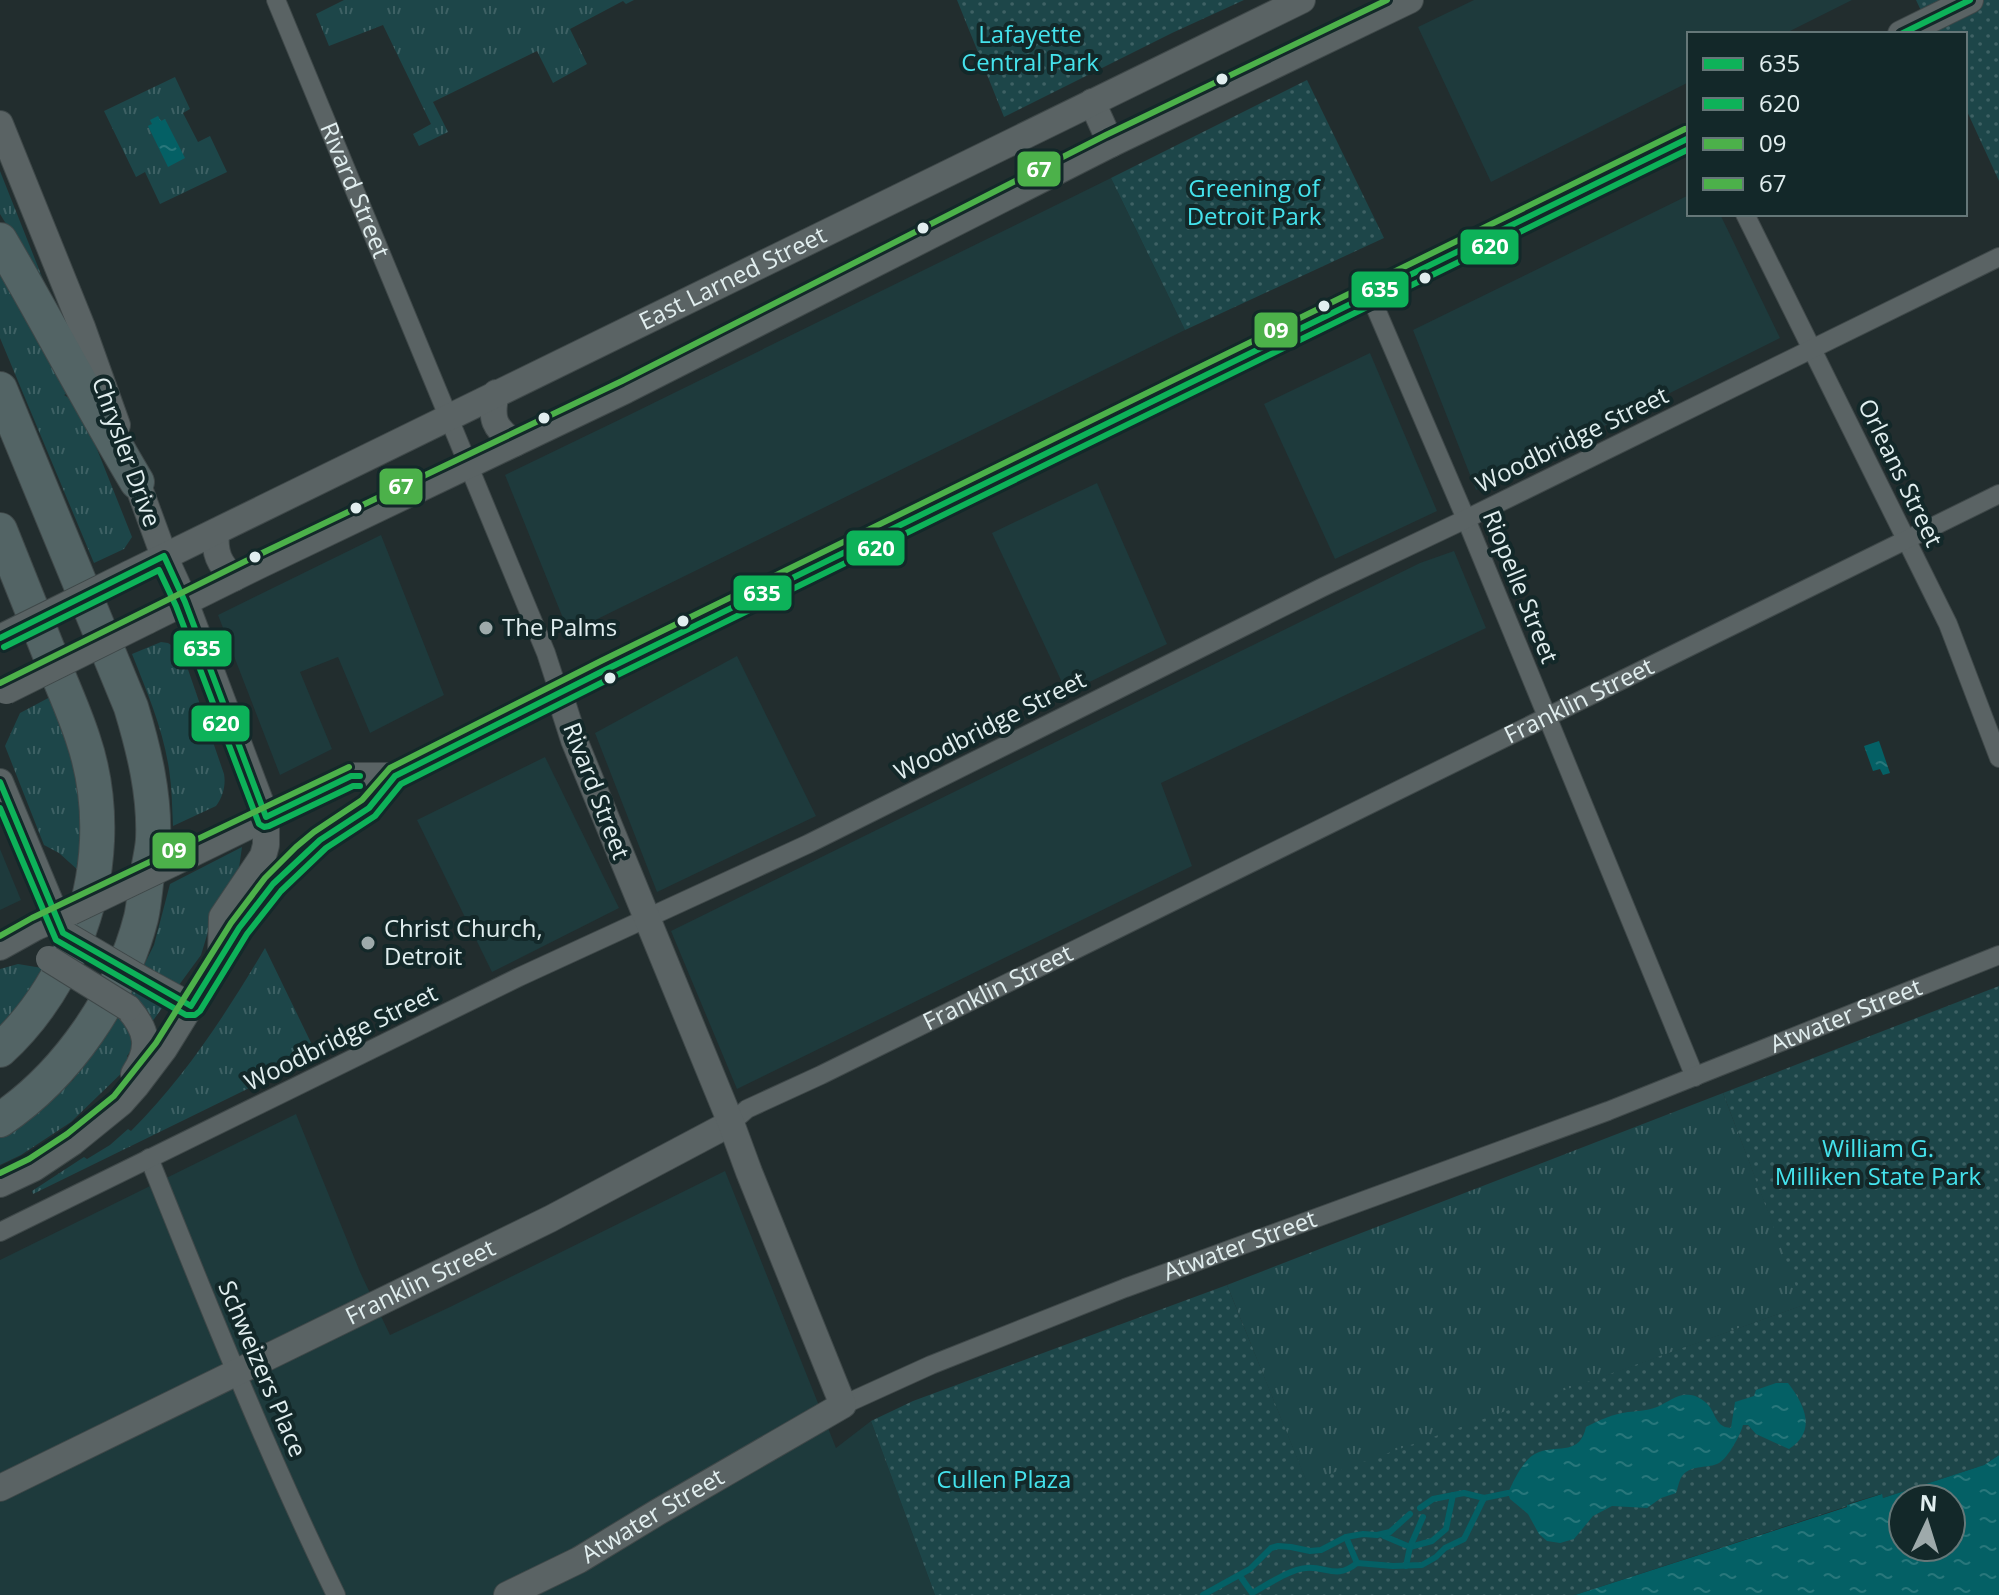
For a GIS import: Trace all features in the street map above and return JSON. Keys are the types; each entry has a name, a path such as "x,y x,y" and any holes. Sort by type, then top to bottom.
{"highway":[{"path":"0,240 137,482"},
{"path":"0,389 131,707 146,762 153,840 141,916 109,999 62,1065 0,1120"},
{"path":"0,530 83,740 97,812 95,869 85,917 62,971 36,1012 0,1050"}],"street":[{"name":"Rivard Street","path":"276,0 546,653 574,740 843,1405"},
{"name":"East Larned Street","path":"0,638 1302,0"},
{"path":"3,692 626,390 1111,144 1410,0"},
{"path":"1905,32 1970,0"},
{"path":"1092,102 1111,144"},
{"name":"Chrysler Drive","path":"0,124 82,327 164,556 185,602 266,817 263,856 222,917 221,956"},
{"path":"0,1184 34,1168 73,1142 105,1117 136,1086 164,1049 221,956 280,876 320,840 369,808 395,776 1687,139"},
{"name":"Orleans Street","path":"1746,216 1948,624 1999,758"},
{"name":"Woodbridge Street","path":"0,1232 519,977 808,844 1323,587 1999,257"},
{"name":"Riopelle Street","path":"1370,295 1466,519 1695,1077"},
{"path":"496,393 494,422 515,443"},
{"name":"Franklin Street","path":"0,1488 550,1219 731,1123 747,1109 1999,494"},
{"path":"216,532 216,557 234,578"},
{"path":"0,947 63,921 351,776 395,776"},
{"path":"0,782 63,921 143,980 191,1006"},
{"path":"0,955 34,954 49,959 128,1008 139,1023 144,1034 145,1054 105,1117"},
{"name":"Atwater Street","path":"507,1595 579,1560 843,1405 931,1365 1125,1288 1608,1111 1999,955"},
{"name":"Schweizers Place","path":"149,1158 306,1535 336,1595"}],"shaded area":[{"path":"1474,0 1852,0 1788,32 1687,32 1687,83 1491,182 1418,27"},
{"path":"1111,178 1185,330 569,633 505,475"},
{"path":"1687,196 1687,216 1721,216 1780,338 1476,490 1413,330"},
{"path":"1370,353 1437,511 1335,559 1264,404"},
{"path":"1097,483 1167,644 1067,693 992,533"},
{"path":"381,535 444,695 370,733 338,657 300,672 332,749 280,775 218,615"},
{"path":"1454,551 1486,628 1161,783 1192,866 737,1089 671,931 1420,563"},
{"path":"737,656 816,816 657,892 595,733"},
{"path":"545,757 619,908 492,972 417,820"},
{"path":"0,849 21,900 0,910"},
{"path":"296,1114 360,1272 390,1335 725,1171 836,1448 871,1421 935,1595 0,1595 0,1260"}],"green space":[{"path":"344,0 634,0 626,4 623,1 570,29 587,64 553,83 537,51 433,102 448,132 419,146 413,134 431,124 383,25 329,46 316,14"},
{"name":"Lafayette Central Park","path":"957,0 1244,0 1004,117"},
{"path":"1916,0 1999,0 1999,181 1967,111 1967,32 1931,32"},
{"path":"175,77 190,109 183,113 198,142 210,136 227,172 160,204 145,172 136,177 104,111"},
{"name":"Greening of Detroit Park","path":"1307,80 1384,238 1185,330 1111,178"},
{"path":"0,171 48,292 0,214"},
{"path":"0,265 70,392 64,395 79,404 132,537 124,549 94,563 0,338"},
{"path":"161,642 182,652 225,778 216,806 173,826 171,783 163,740 132,654"},
{"path":"52,696 71,746 83,816 79,871 59,853 44,845 5,746 20,713"},
{"path":"242,847 238,875 211,922 201,955 127,1056 129,1066 71,1122 0,1165 0,1137 29,1120 73,1080 118,1017 154,945 170,884"},
{"path":"265,948 317,1055 33,1194 32,1191 84,1157 87,1159 110,1145 128,1129 131,1131 151,1110 204,1044"},
{"path":"18,964 42,968 43,972 22,1003 0,1026 0,969"},
{"name":"William G. Milliken State Park","path":"1999,986 1999,1455 1984,1465 1929,1483 1887,1483 1887,1497 1883,1498 1881,1494 1848,1504 1575,1595 935,1595 871,1421 913,1401 1227,1285 1307,1482 1803,1305 1723,1093"},
{"path":"1723,1093 1804,1305 1307,1483 1227,1285"}],"water":[{"path":"158,116 161,121 165,119 185,158 168,167 148,126 152,124 150,120"},
{"path":"1879,741 1890,773 1883,775 1880,769 1873,771 1864,746"},
{"path":"1776,1383 1788,1383 1799,1400 1805,1418 1803,1434 1789,1449 1743,1425 1734,1446 1723,1460 1687,1472 1680,1479 1676,1493 1661,1498 1647,1508 1612,1506 1593,1516 1574,1539 1560,1543 1547,1541 1539,1534 1528,1514 1510,1499 1510,1488 1529,1459 1539,1452 1574,1445 1583,1436 1586,1427 1601,1420 1651,1409 1679,1396 1690,1395 1706,1403 1721,1424 1731,1428 1735,1402 1754,1396 1756,1390"},
{"path":"1999,1455 1999,1595 1575,1595 1882,1494 1883,1498 1887,1497 1887,1563 1967,1563 1967,1483 1929,1483 1984,1465"}],"waterway":[{"path":"1420,1508 1433,1499 1464,1493 1484,1498 1508,1493"},
{"path":"1384,1536 1410,1547 1432,1541 1446,1529 1453,1495"},
{"path":"1240,1576 1252,1593 1300,1569 1337,1572 1357,1563 1422,1565 1464,1539 1484,1498"},
{"path":"1203,1595 1250,1569 1271,1548 1321,1550 1346,1537 1390,1532 1410,1514"},
{"path":"1406,1566 1410,1547 1423,1517"},
{"path":"1346,1537 1357,1563"}],"transit line":[{"name":"67","path":"0,683 256,556 622,381 1106,135 1387,0"},
{"name":"635","path":"1905,32 1970,0"},
{"name":"09","path":"0,1173 29,1159 67,1134 114,1096 156,1043 231,923 265,878 314,832 362,800 390,768 601,661 1685,129"},
{"name":"635","path":"0,782 63,933 191,1006 239,928 273,884 320,840 369,808 395,776 1687,139"},
{"name":"620","path":"0,808 56,940 186,1015 195,1015 247,934 281,891 326,848 375,816 401,784 1687,150"},
{"name":"635","path":"0,638 164,556 185,602 266,817 351,776 360,776"},
{"name":"620","path":"4,647 159,570 176,606 259,824 269,826 353,786 360,786"},
{"name":"09","path":"0,936 349,767"}],"place":[{"name":"The Palms","path":"486,628"},
{"name":"Christ Church, Detroit","path":"368,943"}],"park label":[{"name":"Cullen Plaza","path":"1004,1480"}]}
